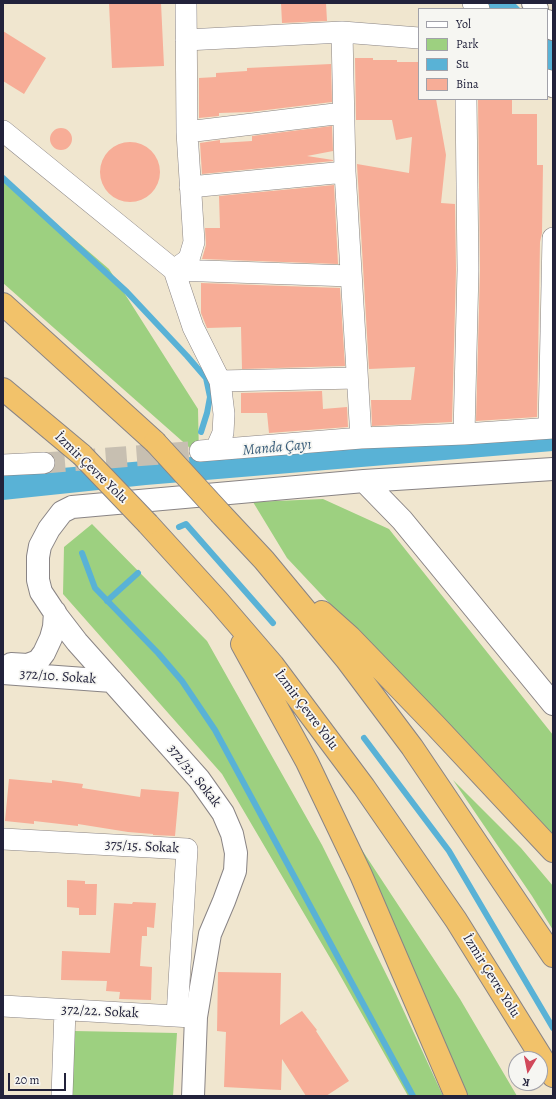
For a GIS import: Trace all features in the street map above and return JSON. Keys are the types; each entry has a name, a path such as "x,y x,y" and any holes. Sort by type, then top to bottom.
{"highway":[{"path":"3,304 155,442 264,560 346,659 412,747 553,956"},
{"name":"İzmir Çevre Yolu","path":"3,389 82,455 148,524 218,601 273,665 364,787 456,920 553,1076"},
{"path":"264,560 350,637 553,851"},
{"path":"218,601 307,762 348,847 456,1096"}],"street":[{"path":"174,270 189,259 194,242 187,132 186,3"},
{"path":"186,40 342,32 418,38"},
{"path":"342,32 345,172 361,438"},
{"path":"464,434 468,270 466,100"},
{"path":"187,132 343,113"},
{"path":"3,131 174,270 193,328 220,381 224,414 223,433 208,450 361,438 464,434 551,428 553,238"},
{"path":"190,187 345,172"},
{"path":"174,270 351,276"},
{"path":"220,381 357,378"},
{"path":"3,465 44,463"},
{"path":"364,481 553,469"},
{"path":"364,481 402,520 553,704"},
{"name":"372/33. Sokak","path":"193,1096 187,1017 210,934 235,871 236,853 232,834 223,813 200,779 112,680 92,671 77,642 41,592 38,574 38,557 40,546 49,529 62,512 72,507 364,481"},
{"name":"372/10. Sokak","path":"3,663 28,665 34,664 38,661 44,653 51,638 54,627 55,612"},
{"name":"372/10. Sokak","path":"3,673 92,671"},
{"name":"375/15. Sokak","path":"3,839 187,849 187,1017"},
{"name":"372/22. Sokak","path":"3,1006 187,1017"},
{"path":"62,1096 65,1010"}],"green space":[{"path":"3,178 109,269 198,409 199,456 3,283"},
{"path":"323,499 389,529 553,735 553,841 287,558 253,502"},
{"path":"92,524 207,641 322,845 395,992 443,1096 408,1096 336,968 222,774 63,594 64,547"},
{"path":"453,780 521,848 553,886 553,930 532,896"},
{"path":"339,815 460,999 508,1081 508,1091 514,1091 517,1096 468,1096"},
{"path":"74,1031 177,1033 173,1096 71,1096"}],"water":[{"path":"481,3 515,3 520,8 486,8"},
{"path":"548,36 553,41 553,74 548,69"},
{"path":"553,430 553,451 146,485 3,500 3,473 238,453"}],"building":[{"path":"109,3 161,3 164,66 112,68"},
{"path":"281,3 326,3 327,21 282,23"},
{"path":"3,31 46,58 24,94 3,81"},
{"path":"355,58 397,60 397,62 418,62 418,100 436,100 446,155 441,203 455,204 456,270 452,422 372,426 371,400 411,400 415,367 369,369 357,164 409,173 412,137 396,140 392,120 356,120"},
{"path":"331,64 332,102 250,112 219,113 219,116 199,118 199,78 216,77 216,73 247,71 247,68"},
{"path":"478,100 512,100 512,114 537,114 537,165 543,165 537,417 476,421 480,270"},
{"path":"332,126 333,151 307,156 333,161 202,174 200,143 220,140 220,143 252,141 252,136"},
{"path":"61,128 65,129 71,135 71,143 65,149 61,150 57,149 51,143 50,139 51,135 57,129"},
{"path":"130,142 146,147 151,151 155,156 160,172 155,188 151,193 146,197 130,202 114,197 109,193 105,188 100,172 105,156 109,151 114,147"},
{"path":"334,185 338,264 202,259 206,245 205,228 220,228 219,196"},
{"path":"201,283 340,288 345,366 242,369 241,327 207,328 201,313"},
{"path":"322,391 323,409 347,407 348,427 269,433 267,413 241,413 241,393"},
{"path":"9,779 52,783 52,780 83,784 82,788 140,797 141,789 179,792 175,836 128,832 78,824 78,826 34,821 34,824 5,821"},
{"path":"67,880 85,881 85,884 97,884 96,915 79,915 79,908 67,907"},
{"path":"133,902 156,903 154,928 147,927 147,936 142,936 140,966 152,967 151,1000 119,999 120,992 106,991 107,981 61,980 62,951 110,953 114,903 132,904"},
{"path":"218,972 281,973 280,1025 302,1011 317,1030 316,1031 349,1081 326,1096 306,1096 282,1059 281,1090 224,1087 226,1032 217,1031"}],"waterway":[{"path":"3,178 127,292 206,378 210,397 201,432"},
{"path":"179,527 186,524 273,623"},
{"path":"82,553 95,588 158,653 182,681 215,730 413,1096"},
{"path":"107,601 138,573"},
{"path":"364,738 449,851 553,1028"}],"tunnel":[{"path":"44,463 200,451"}],"water label":[{"name":"Manda Çayı","path":"277,448"}]}
